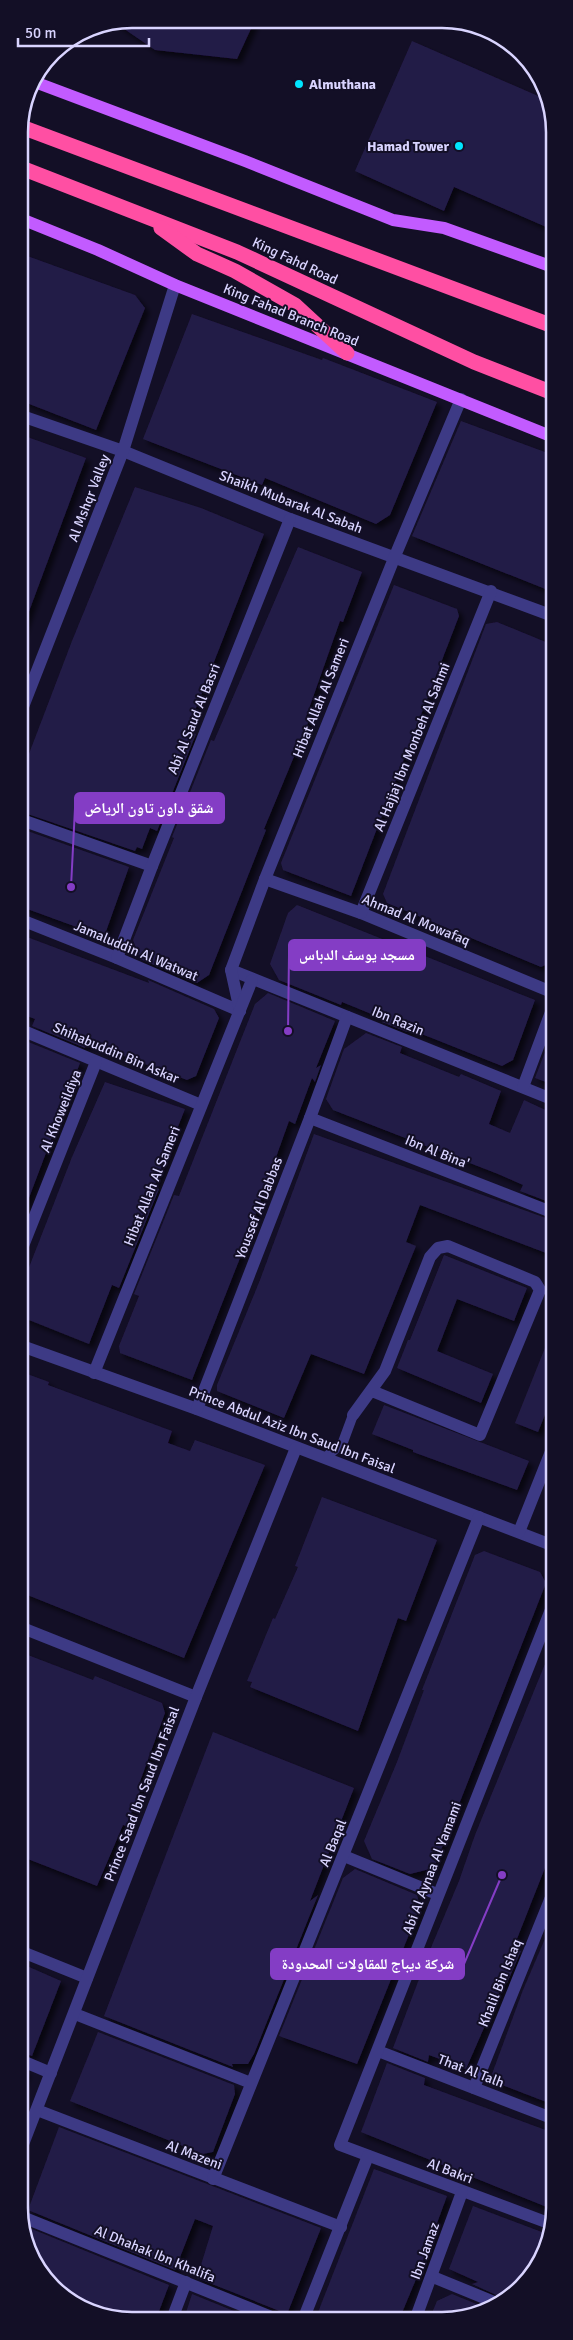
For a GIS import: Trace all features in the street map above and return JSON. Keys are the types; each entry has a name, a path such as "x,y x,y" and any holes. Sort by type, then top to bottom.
{"highway":[{"name":"King Fahd Road","path":"28,129 546,323"},
{"name":"King Fahd Road","path":"28,171 237,252 474,362 546,390"},
{"path":"144,216 197,254 235,271 295,305 347,353"}],"main road":[{"path":"39,84 245,161 393,220 444,228 546,264"},
{"name":"King Fahad Branch Road","path":"28,222 98,250 175,286 347,353 546,434"}],"street":[{"name":"Al Mshqr Valley","path":"28,693 123,451 175,286"},
{"name":"Hibat Allah Al Sameri","path":"231,970 265,878 394,556 461,400"},
{"name":"Shaikh Mubarak Al Sabah","path":"28,418 123,451 290,519 491,591 546,613"},
{"name":"Abi Al Saud Al Basri","path":"118,958 152,866 290,519"},
{"name":"Al Hajjaj Ibn Monbeh Al Sahmi","path":"361,913 491,591"},
{"path":"28,822 152,866"},
{"name":"Ahmad Al Mowafaq","path":"265,878 361,913 546,990"},
{"name":"Jamaluddin Al Watwat","path":"28,923 118,958 240,1011"},
{"path":"231,970 240,1011"},
{"name":"Ibn Razin","path":"231,970 546,1096"},
{"name":"Hibat Allah Al Sameri","path":"94,1373 252,980"},
{"name":"Youssef Al Dabbas","path":"196,1409 310,1118 347,1017"},
{"path":"523,1087 546,1027"},
{"name":"Shihabuddin Bin Askar","path":"28,1033 201,1104"},
{"name":"Al Khoweildiya","path":"28,1233 96,1062"},
{"name":"Ibn Al Bina'","path":"310,1118 545,1210"},
{"path":"353,1416 385,1371 430,1257 438,1248 448,1246 535,1282 539,1286 540,1290 480,1435 372,1390"},
{"name":"Prince Abdul Aziz Ibn Saud Ibn Faisal","path":"28,1348 196,1409 545,1543"},
{"name":"Prince Saad Ibn Saud Ibn Faisal","path":"28,2131 75,2014 87,1978 196,1697 296,1448"},
{"path":"519,1532 545,1466"},
{"name":"Al Baqal","path":"213,2179 479,1517"},
{"name":"Abi Al Aynaa Al Yamami","path":"340,2145 378,2051 437,1894 545,1624"},
{"path":"28,1630 196,1697"},
{"path":"344,1856 437,1894"},
{"name":"Khalil Bin Ishaq","path":"474,2088 545,1912"},
{"path":"28,1954 87,1978"},
{"path":"75,2014 251,2083"},
{"name":"That Al Talh","path":"378,2051 545,2116"},
{"path":"28,2063 51,2073"},
{"name":"Al Mazeni","path":"36,2110 340,2228"},
{"name":"Al Bakri","path":"340,2145 545,2222"},
{"path":"306,2312 368,2156"},
{"name":"Ibn Jamaz","path":"418,2312 462,2192"},
{"name":"Al Dhahak Ibn Khalifa","path":"28,2219 259,2312"},
{"path":"432,2277 490,2301"},
{"path":"175,2312 186,2282"}],"lane":[{"path":"325,1458 343,1442 353,1416"}],"building":[{"path":"123,28 251,28 237,59 155,50"},
{"name":"Hamad Tower","path":"412,41 540,97 546,131 546,227 454,187 444,211 355,171"},
{"path":"28,256 135,295 145,308 96,430 28,404"},
{"path":"192,314 322,360 323,358 437,402 390,515 376,524 265,478 262,485 143,439"},
{"path":"461,421 546,452 546,589 412,536"},
{"path":"28,437 86,458 28,614"},
{"path":"135,487 201,508 264,534 187,731 196,734 157,831 150,828 142,849 137,847 135,851 28,814 28,756 72,641"},
{"path":"298,547 362,572 343,622 340,621 306,717 310,718 264,829 266,830 209,975 197,983 140,959 133,940 211,740 214,741"},
{"path":"394,585 457,609 459,616 351,896 283,870 281,863"},
{"path":"497,622 546,642 546,965 541,967 387,903 383,894 486,624"},
{"path":"28,831 129,867 104,937 28,909"},
{"path":"297,905 535,1000 513,1060 502,1066 409,1029 407,1032 382,1022 386,1020 342,1002 341,1005 279,980 270,964 288,913"},
{"path":"28,937 149,983 148,980 214,1009 219,1018 196,1076 187,1080 87,1042 85,1048 32,1026 35,1019 28,1016"},
{"path":"268,993 335,1021 316,1068 321,1065 315,1082 312,1078 295,1124 289,1121 240,1258 192,1380 120,1353 119,1346 139,1296 134,1294 174,1195 179,1196 255,1004"},
{"path":"366,1033 402,1047 400,1053 459,1077 461,1074 501,1091 489,1124 510,1133 524,1100 546,1110 545,1201 520,1191 523,1185 498,1174 333,1110 326,1099 344,1049"},
{"path":"28,1042 80,1063 28,1200"},
{"path":"546,1051 546,1082 535,1078"},
{"path":"105,1082 185,1109 154,1187 159,1189 119,1288 112,1285 89,1344 28,1320 28,1270 72,1157"},
{"path":"314,1134 545,1218 545,1253 420,1205 406,1242 416,1246 364,1374 311,1354 284,1418 217,1391 217,1385 260,1280"},
{"path":"444,1255 527,1288 514,1321 457,1299 437,1351 493,1374 481,1403 397,1368"},
{"path":"545,1347 545,1414 538,1432 515,1423"},
{"path":"28,1374 49,1382 48,1385 172,1431 168,1443 190,1451 195,1440 265,1465 184,1658 28,1595"},
{"path":"384,1405 529,1461 517,1490 413,1452 413,1450 372,1434"},
{"path":"322,1497 437,1540 406,1621 398,1618 358,1731 250,1687 252,1682 247,1681 273,1618 275,1619 298,1567 295,1566"},
{"path":"484,1551 540,1572 545,1585 434,1868 410,1874 372,1859 364,1841 397,1762 424,1690 422,1690 475,1555"},
{"path":"28,1655 93,1680 95,1676 162,1703 165,1713 138,1787 141,1788 126,1826 123,1825 97,1886 28,1859"},
{"path":"545,1663 545,1867 513,1949 521,1951 507,1983 504,1982 466,2069 429,2055 428,2062 393,2048 430,1950 459,1881 475,1835"},
{"path":"213,1732 354,1788 310,1901 318,1895 254,2054 248,2064 232,2064 233,2067 104,2016"},
{"path":"355,1869 417,1895 420,1907 357,2064 279,2036 343,1878"},
{"path":"545,1938 545,2102 497,2083 492,2074 523,1990"},
{"path":"28,1967 61,1981 32,2056 28,2055"},
{"path":"98,2032 234,2085 235,2094 213,2152 203,2154 70,2101"},
{"path":"387,2063 425,2078 424,2085 545,2130 545,2206 361,2132"},
{"path":"59,2127 321,2228 288,2312 282,2312 197,2278 213,2226 195,2219 175,2270 28,2210"},
{"path":"374,2169 447,2196 402,2312 318,2312"},
{"path":"473,2206 543,2232 532,2261 520,2277 498,2296 472,2284 478,2282 449,2269"},
{"path":"29,2228 169,2285 159,2312 118,2312 91,2305 68,2291 53,2277 38,2255"},
{"path":"192,2294 236,2312 186,2312"},
{"path":"452,2294 480,2306 455,2312 432,2312 437,2301"}],"place":[{"name":"Almuthana","path":"299,84"},
{"name":"Hamad Tower","path":"459,146"},
{"name":"شقق داون تاون الرياض","path":"71,887"},
{"name":"مسجد يوسف الدباس","path":"288,1031"},
{"name":"شركة ديباج للمقاولات المحدودة","path":"502,1875"}]}
